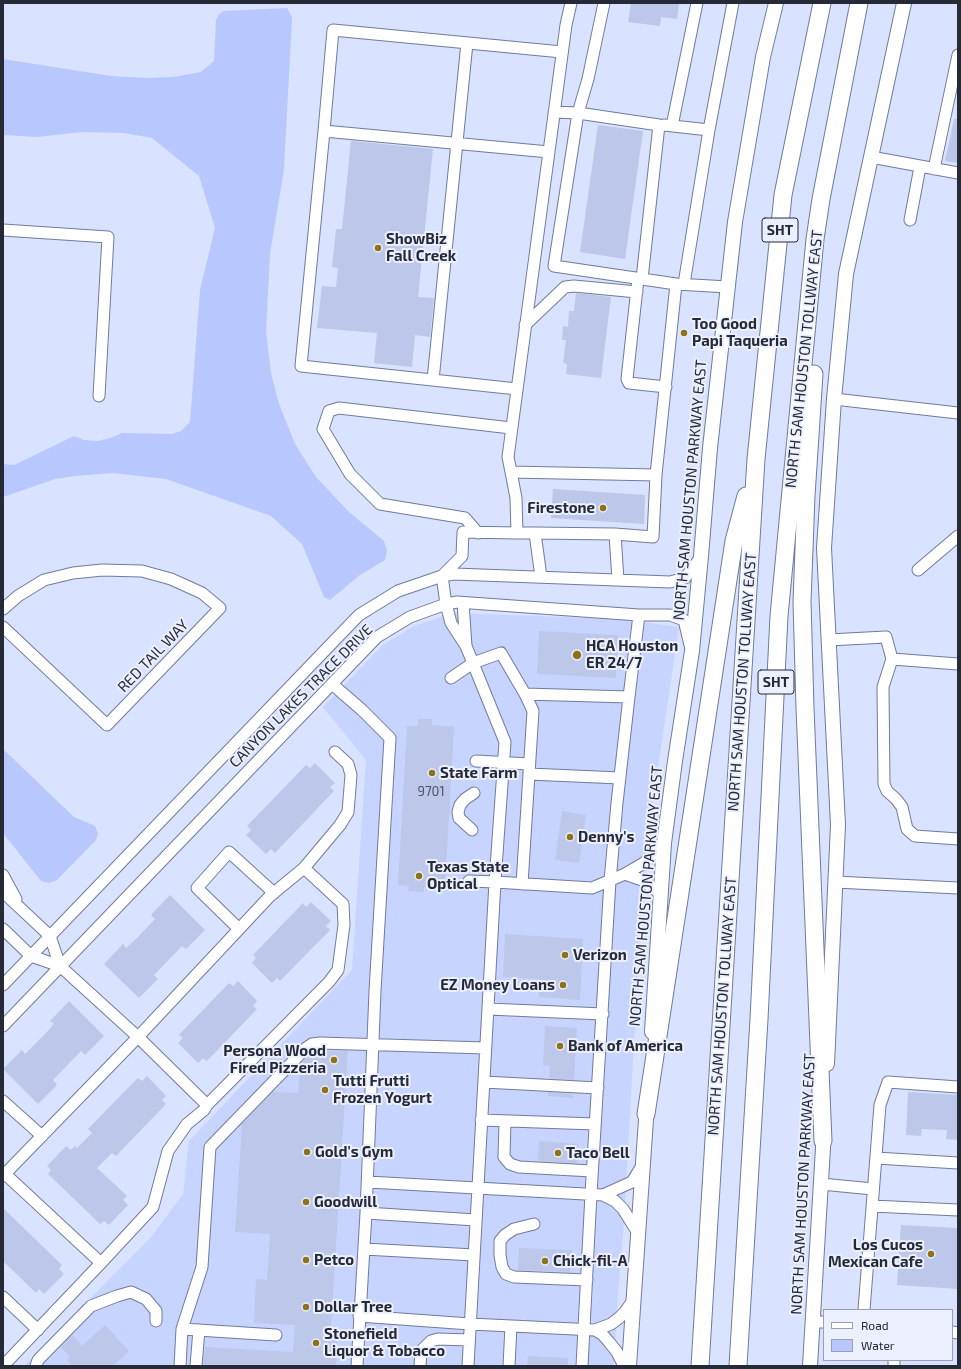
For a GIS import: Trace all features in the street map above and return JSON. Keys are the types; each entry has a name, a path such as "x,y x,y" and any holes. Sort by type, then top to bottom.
{"highway":[{"name":"NORTH SAM HOUSTON TOLLWAY EAST","path":"700,1366 756,459 783,195 822,3"},
{"name":"NORTH SAM HOUSTON TOLLWAY EAST","path":"738,1366 759,1019 779,616 821,199 859,3"},
{"path":"816,239 819,285 806,496 802,602 804,708 823,1141"},
{"path":"646,1114 734,542 756,459"}],"main road":[{"name":"NORTH SAM HOUSTON PARKWAY EAST","path":"629,1366 664,843 692,651 710,448 735,222 763,57 776,3"},
{"name":"NORTH SAM HOUSTON PARKWAY EAST","path":"810,1366 818,1322 821,1184 838,825 824,548 834,399 846,274 904,3"}],"street":[{"path":"517,533 516,498 508,457 562,52 571,3"},
{"path":"604,3 588,78 578,113 554,266 680,284 728,287"},
{"path":"672,126 697,3"},
{"path":"468,1366 485,1048 504,742 466,646 451,623 446,604 442,576 462,556 463,532 615,534 653,537 656,475 680,284 733,3"},
{"path":"517,389 300,366 333,30 562,52"},
{"path":"433,380 467,43"},
{"path":"934,169 958,55"},
{"path":"554,112 578,113 659,125 709,130"},
{"path":"659,125 627,382 666,387"},
{"path":"324,131 549,152"},
{"path":"871,157 958,173"},
{"path":"910,220 920,166"},
{"path":"3,230 108,237 99,396"},
{"path":"525,325 565,287 574,286 637,292"},
{"path":"834,399 958,413"},
{"path":"478,533 464,518 380,504 350,474 323,428 329,410 339,408 511,428"},
{"path":"511,472 656,475"},
{"path":"535,533 541,577"},
{"path":"615,534 618,580"},
{"path":"918,570 958,536"},
{"name":"CANYON LAKES TRACE DRIVE","path":"3,985 359,615 398,591 442,576 454,574 670,582 685,578 701,556"},
{"name":"RED TAIL WAY","path":"3,609 18,596 44,580 73,573 102,570 142,571 171,579 202,593 220,608 107,725 3,627"},
{"name":"CANYON LAKES TRACE DRIVE","path":"3,1026 377,637 410,617 446,604 457,602 639,615 670,615 684,620 692,651"},
{"path":"463,603 466,646"},
{"path":"582,1366 590,1330 587,1280 592,1171 610,880 639,615"},
{"path":"828,640 886,638 892,659 883,688 884,784 887,791 902,807 907,829 915,836 958,839"},
{"path":"451,678 473,663 501,653 525,694 533,711 522,884"},
{"path":"892,659 958,664"},
{"path":"332,684 362,710 390,738 375,992 368,1182 357,1366"},
{"path":"525,694 629,697"},
{"path":"101,1263 4,1174 138,1037 274,893 304,868 340,825 348,812 351,775 348,764 336,752"},
{"path":"476,761 503,763 529,769 620,778"},
{"path":"472,830 459,818 458,812 460,804 474,793"},
{"path":"469,881 592,888 625,874 644,863 664,843"},
{"path":"239,929 197,888 229,852 274,893"},
{"path":"3,1366 153,1207 168,1151 187,1124 204,1110 207,1105 329,982 338,970 344,925 343,904 304,868"},
{"path":"625,874 642,880 661,894"},
{"path":"3,875 21,909"},
{"path":"835,882 958,888"},
{"path":"4,894 50,936 60,966"},
{"path":"3,929 31,956 60,966 138,1037 207,1105"},
{"path":"488,1009 602,1014"},
{"path":"180,1366 182,1329 202,1266 210,1147 306,1048 312,1044 485,1048"},
{"path":"484,1082 598,1088"},
{"path":"864,1309 880,1106 888,1082 958,1087"},
{"path":"3,1101 42,1136"},
{"path":"481,1120 596,1124"},
{"path":"505,1121 504,1156 510,1164 519,1167 592,1171"},
{"path":"876,1158 958,1163"},
{"path":"603,1195 632,1182 643,1163"},
{"path":"368,1182 603,1195 615,1201 624,1209 638,1234"},
{"path":"821,1184 873,1189"},
{"path":"872,1206 958,1210"},
{"path":"366,1213 476,1220"},
{"path":"534,1224 514,1229 505,1235 500,1241 502,1267 506,1274 514,1277 587,1280"},
{"path":"364,1249 474,1255"},
{"path":"36,1366 38,1360 91,1306 116,1296 131,1292 146,1299 156,1311 156,1321"},
{"path":"3,1297 38,1330"},
{"path":"590,1330 612,1324 625,1312 634,1299"},
{"path":"359,1316 470,1324 590,1330 602,1334 617,1352 624,1366"},
{"path":"509,1366 511,1326"},
{"path":"182,1329 276,1335"},
{"path":"196,1366 199,1330"},
{"path":"420,1366 421,1351 431,1341 438,1339 469,1340"}],"shaded area":[{"path":"453,613 617,619 679,627 654,794 642,897 624,1223 614,1366 24,1366 151,1237 183,1194 189,1141 352,970 366,760 323,707 383,645 414,626"}],"water":[{"path":"287,8 292,17 284,170 270,254 266,331 271,373 279,404 295,444 316,477 348,511 384,541 387,550 385,560 360,575 330,600 324,597 302,544 271,516 166,479 113,473 75,476 55,479 3,497 3,464 14,465 74,436 84,440 98,441 122,433 172,434 181,431 190,422 200,290 215,228 199,176 152,138 124,133 82,132 37,137 3,135 3,59 111,76 147,78 173,77 201,72 214,61 216,20 219,14 224,11"},
{"path":"3,749 74,817 95,826 98,834 96,840 57,880 49,883 41,881 3,833"}],"building":[{"path":"631,3 679,3 677,19 661,17 660,26 628,22"},
{"path":"954,119 958,119 958,163 945,161"},
{"path":"598,125 643,131 625,259 580,252"},
{"name":"ShowBiz Fall Creek","path":"351,141 433,149 418,297 434,298 430,337 415,335 412,367 374,363 377,333 317,328 322,286 336,287 338,268 332,267 336,229 342,229"},
{"path":"576,293 611,297 601,378 566,374 567,364 563,363 566,340 562,340 563,326 568,327 569,311 574,311"},
{"path":"553,489 645,495 644,524 551,518"},
{"name":"HCA Houston ER 24/7","path":"539,631 618,635 616,678 537,674"},
{"path":"418,719 432,719 432,725 454,727 445,888 424,887 424,892 408,891 409,886 398,885 407,726 418,726"},
{"path":"315,763 335,783 330,787 334,791 275,853 271,849 266,854 246,835 251,830 247,826 306,765 310,768"},
{"name":"Denny's","path":"562,811 586,815 579,863 555,860"},
{"path":"170,895 205,930 186,949 182,946 154,975 158,979 139,998 104,964 123,944 126,948 137,938 155,919 151,915"},
{"path":"311,902 331,921 326,926 330,930 280,981 277,978 272,983 252,963 256,958 253,955 303,903 306,907"},
{"path":"505,934 583,939 580,1000 539,997 540,979 503,977"},
{"path":"238,981 257,1001 253,1006 257,1009 207,1061 203,1058 198,1063 178,1043 183,1038 179,1035 229,983 233,986"},
{"path":"69,1001 104,1036 85,1055 81,1051 53,1080 57,1085 38,1104 3,1069 22,1050 25,1054 44,1035 54,1024 50,1021"},
{"name":"Bank of America","path":"545,1026 577,1028 574,1080 549,1078 550,1066 543,1065"},
{"path":"320,1050 348,1051 331,1326 338,1328 336,1366 203,1366 205,1347 293,1352 295,1325 254,1323 256,1279 267,1280 270,1234 235,1232 242,1124 273,1092 298,1093 300,1065 310,1053"},
{"path":"147,1076 166,1096 162,1100 166,1104 116,1156 112,1153 97,1168 127,1196 123,1200 128,1205 109,1225 104,1221 100,1224 48,1174 51,1170 47,1166 66,1146 71,1150 75,1146 77,1148 92,1133 88,1129 123,1093 138,1078 142,1081"},
{"path":"548,1092 573,1094 573,1098 548,1096"},
{"path":"908,1092 958,1095 958,1140 946,1139 947,1130 922,1129 921,1136 906,1135"},
{"name":"Taco Bell","path":"539,1141 578,1144 577,1163 538,1161"},
{"path":"3,1208 62,1265 59,1269 64,1274 44,1294 39,1289 36,1293 3,1261"},
{"path":"901,1225 958,1228 958,1289 897,1285"},
{"name":"Chick-fil-A","path":"519,1248 572,1250 570,1272 518,1270"},
{"path":"105,1325 129,1351 113,1366 73,1366 67,1360 70,1357 61,1347 72,1335 82,1346"},
{"path":"528,1356 568,1358 568,1366 527,1366"}],"place":[{"name":"ShowBiz Fall Creek","path":"378,248"},
{"name":"Too Good Papi Taqueria","path":"684,333"},
{"name":"Firestone","path":"603,508"},
{"name":"HCA Houston ER 24/7","path":"577,655"},
{"name":"State Farm","path":"432,773"},
{"name":"Denny's","path":"570,837"},
{"name":"Texas State Optical","path":"419,876"},
{"name":"Verizon","path":"565,955"},
{"name":"EZ Money Loans","path":"563,985"},
{"name":"Bank of America","path":"560,1046"},
{"name":"Persona Wood Fired Pizzeria","path":"334,1060"},
{"name":"Tutti Frutti Frozen Yogurt","path":"325,1090"},
{"name":"Gold's Gym","path":"307,1152"},
{"name":"Taco Bell","path":"558,1153"},
{"name":"Goodwill","path":"306,1202"},
{"name":"Los Cucos Mexican Cafe","path":"931,1254"},
{"name":"Petco","path":"306,1260"},
{"name":"Chick-fil-A","path":"545,1261"},
{"name":"Dollar Tree","path":"306,1307"},
{"name":"Stonefield Liquor & Tobacco","path":"316,1343"}]}
